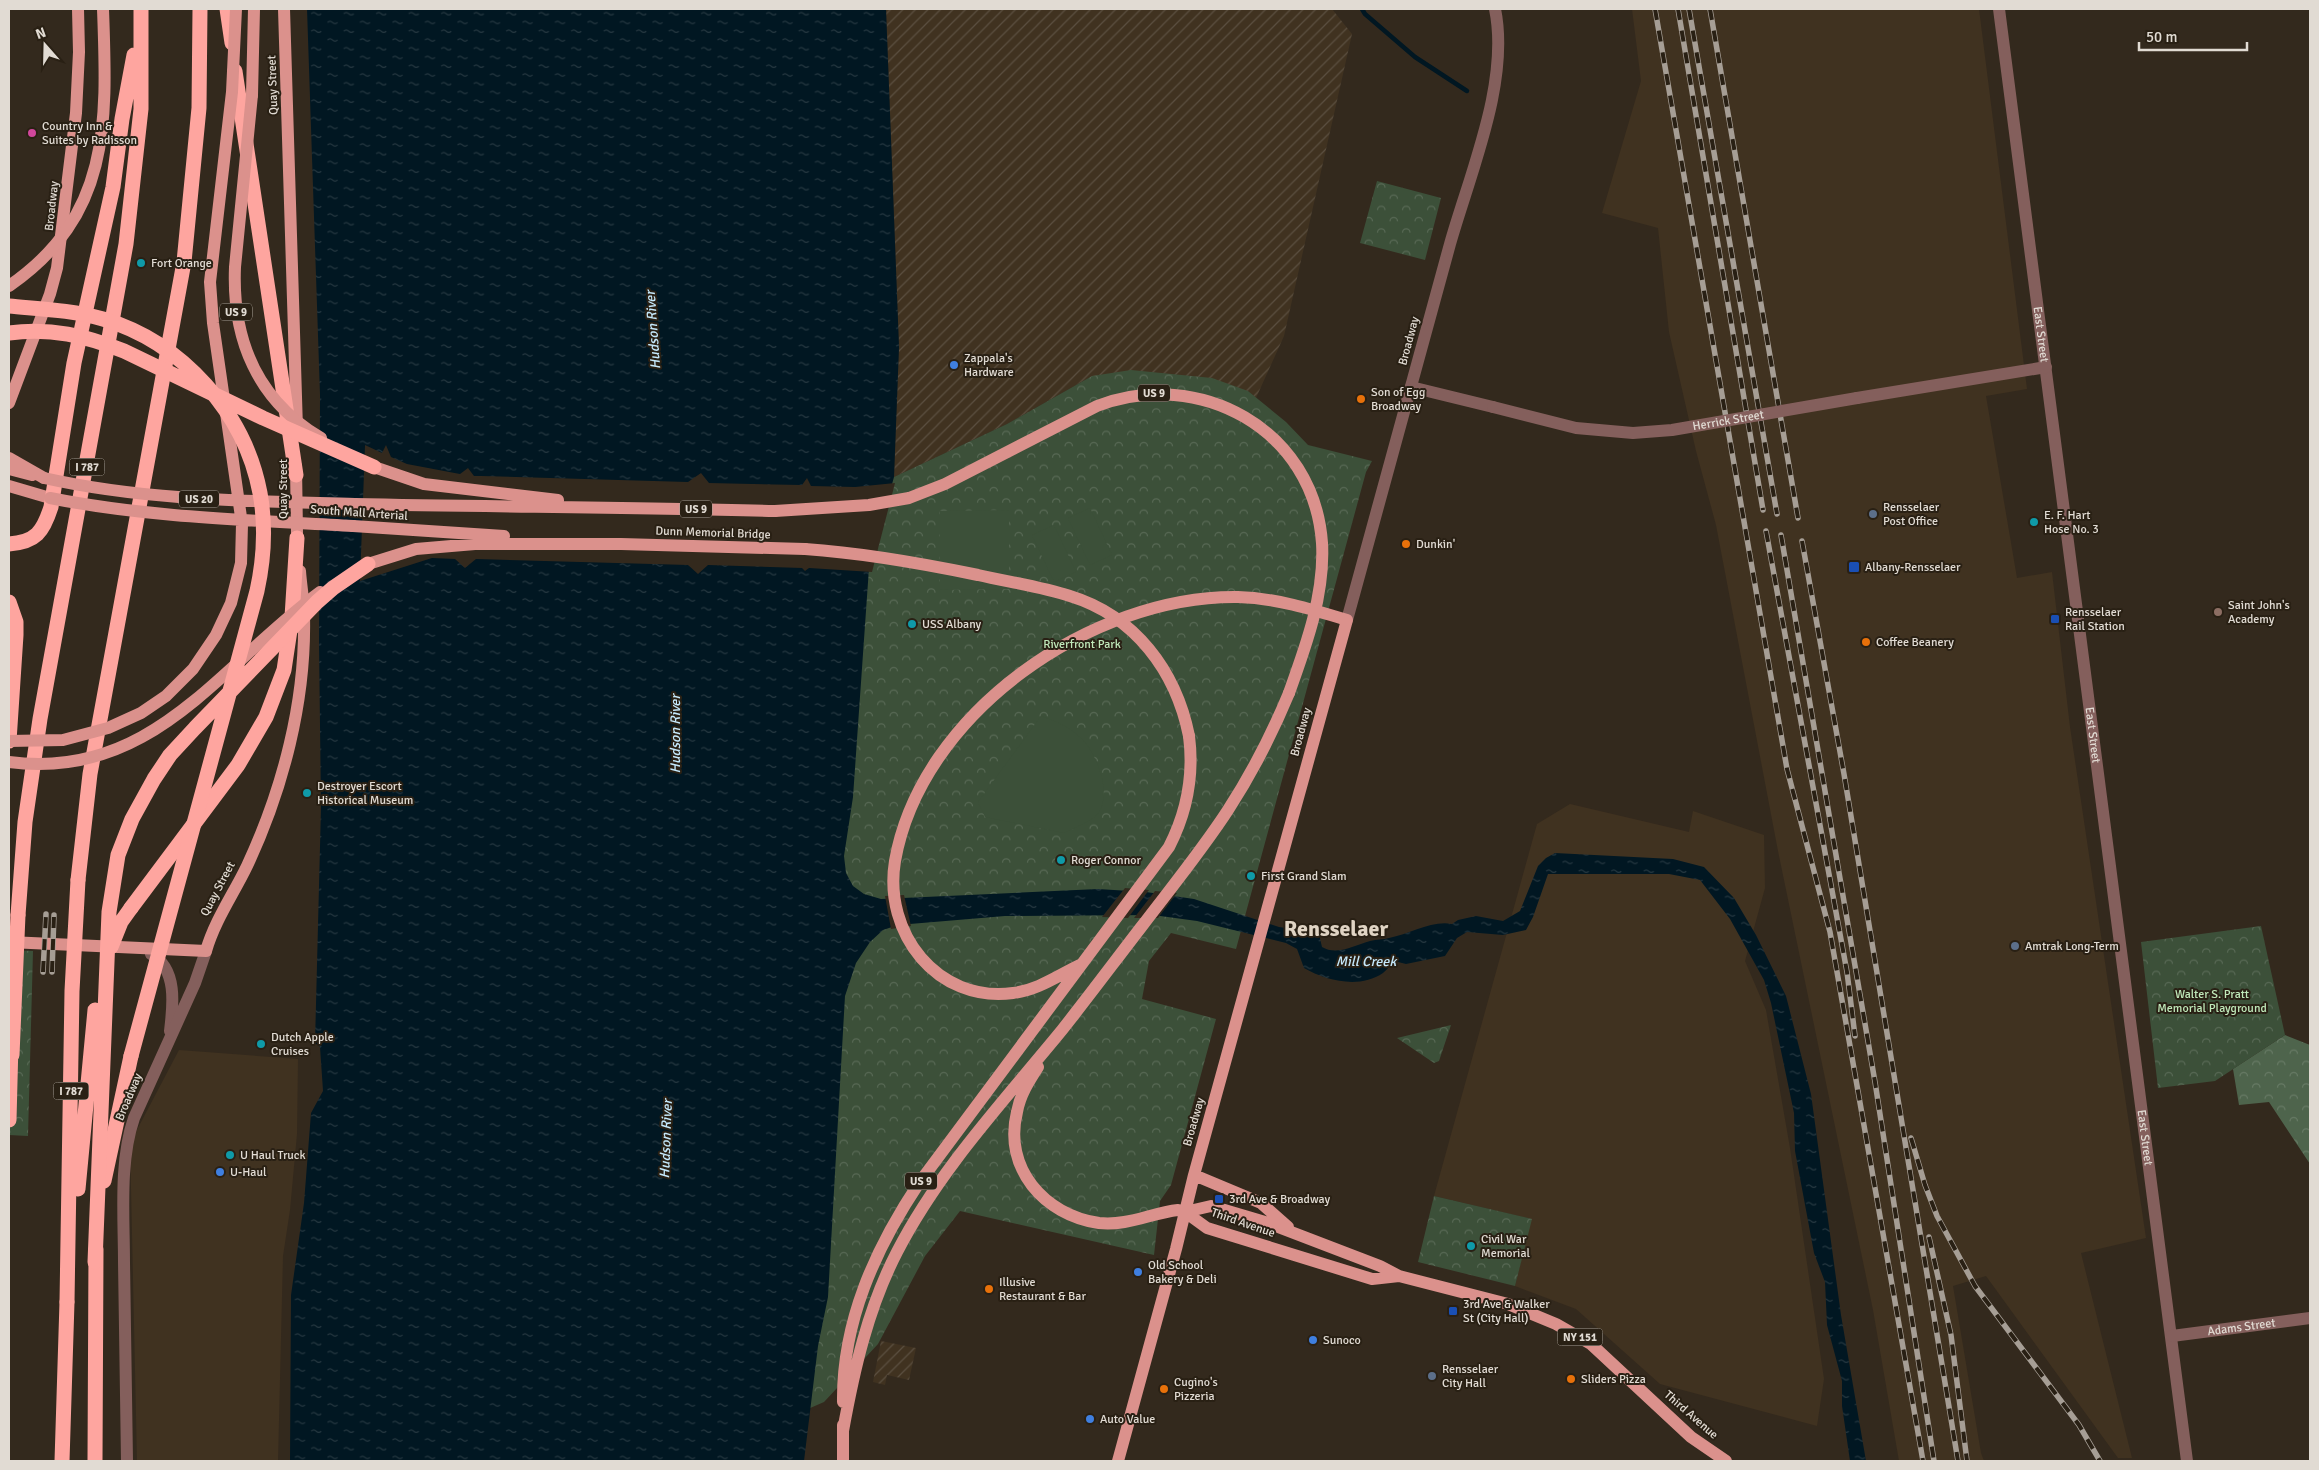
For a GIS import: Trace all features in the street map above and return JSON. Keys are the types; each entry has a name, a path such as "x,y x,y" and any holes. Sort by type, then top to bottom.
{"highway":[{"name":"I 787","path":"62,1461 72,991 78,880 90,774 184,262 198,117 200,9"},
{"path":"227,9 296,475"},
{"name":"I 787","path":"9,1120 24,822 40,719 126,244 140,109 141,13"},
{"path":"9,544 23,543 35,537 43,529 51,507 74,363 113,188 122,118 141,13"},
{"path":"9,306 60,310 104,319 141,335 181,361 212,392 231,418 244,443 254,470 262,508 263,548 257,592 120,1099 106,1163 95,1262"},
{"path":"9,334 50,331 76,335 101,342 124,351 263,418 374,466"},
{"path":"66,1302 96,1002 110,948 121,922 238,764 266,717 284,670 292,617 297,538"},
{"path":"95,1461 95,1262 108,912 115,867 123,841 142,800 170,755 317,602 333,588 368,564"},
{"path":"9,602 15,658 9,741"},
{"path":"9,1016 12,1055"}],"main road":[{"path":"67,9 79,24"},
{"name":"Broadway","path":"9,403 50,294 57,268 76,113 78,9"},
{"path":"9,286 37,264 58,243 83,203 93,178 100,154 103,125 103,9"},
{"path":"9,741 42,742 63,740 108,728 141,712 166,696 193,669 216,635 231,603 241,563 242,524 213,323 210,282 232,92 236,9"},
{"name":"US 9","path":"254,9 252,96 234,288 237,318 244,345 262,382 274,398 297,421 329,443 374,466 424,484 618,507"},
{"name":"Quay Street","path":"206,951 212,931 247,866 280,779 293,728 304,645 304,615 297,538 297,382 284,9"},
{"name":"Dunn Memorial Bridge","path":"618,507 775,511 870,505 909,498 945,484 1098,406 1121,398 1146,394 1184,395 1209,401 1233,410 1265,431 1292,459 1306,482 1315,505 1322,555 1320,581 1311,626 1289,693 1255,764 1228,809 1061,1031"},
{"name":"US 20","path":"9,458 44,478"},
{"name":"South Mall Arterial","path":"9,469 96,489 173,498 486,507 618,507"},
{"name":"South Mall Arterial","path":"9,486 50,498 130,512 172,516 621,544"},
{"name":"US 20","path":"9,492 50,498"},
{"name":"US 9","path":"9,762 43,763 70,761 111,751 143,738 164,725 192,703 315,596 337,580 368,564 416,549 449,545 621,544"},
{"name":"Dunn Memorial Bridge","path":"621,544 805,549 906,560 1071,596 1101,609 1128,626 1162,664 1179,698 1189,736 1191,774 1185,807 1174,836 1162,857 1080,965"},
{"path":"1080,965 1032,989 1002,994 985,993 960,987 931,969 909,942 899,921 894,891 897,853 904,827 917,797 941,756 958,734 988,701 1017,676 1070,641 1133,614 1202,599 1236,597 1265,599 1347,620"},
{"name":"Broadway","path":"1118,1461 1194,1175 1347,620"},
{"path":"9,942 206,951"},
{"name":"US 9","path":"843,1461 843,1384 848,1346 857,1308 869,1272 883,1241 919,1183 1042,1020 1080,965"},
{"path":"1061,1031 1025,1088 1017,1111 1014,1132 1015,1152 1031,1186 1045,1201 1063,1211 1099,1222 1134,1221 1170,1211 1185,1212"},
{"name":"US 9","path":"843,1431 860,1349 884,1280 898,1251 933,1192 1030,1066 1061,1031"},
{"path":"1194,1175 1261,1203 1292,1231"},
{"name":"Third Avenue","path":"1185,1212 1210,1206 1292,1231 1380,1266 1399,1276 1508,1304 1535,1315 1574,1334 1607,1357 1691,1437 1726,1461"},
{"name":"Third Avenue","path":"1185,1212 1208,1228 1372,1279 1399,1276"}],"street":[{"name":"Broadway","path":"1347,620 1494,90 1499,58 1495,9"},
{"name":"East Street","path":"1999,9 2188,1461"},
{"name":"Herrick Street","path":"1411,387 1576,428 1633,433 1672,430 2046,367"},
{"path":"132,947 155,956 165,968 170,980 173,997 168,1045"},
{"name":"Broadway","path":"127,1461 124,1240 126,1154 134,1118 168,1045 206,951"},
{"name":"Adams Street","path":"2172,1336 2310,1318"}],"shaded area":[{"path":"886,9 1332,9 1352,34 1284,336 1256,398 1248,391 1092,376 1007,424 894,477 899,347"},
{"path":"1632,9 1979,9 2027,389 1986,396 2017,578 2052,572 2070,727 2146,1238 2081,1253 2132,1458 2118,1458 1986,1276 1953,1286 1981,1453 1984,1461 1899,1461 1873,1310 1778,851 1716,525 1696,451 1669,332 1658,228 1602,213 1641,81"},
{"path":"1570,804 1689,832 1693,811 1764,835 1765,888 1745,961 1766,1010 1790,1148 1824,1379 1817,1426 1660,1384 1576,1309 1515,1286 1531,1219 1434,1196 1537,824"},
{"path":"179,1050 298,1059 297,1134 290,1210 283,1256 278,1461 137,1461 130,1143"},
{"path":"881,1341 916,1348 909,1380 887,1375 885,1385 873,1382"}],"green space":[{"path":"1377,181 1441,198 1425,260 1360,243"},
{"name":"Riverfront Park","path":"1131,370 1212,378 1248,391 1286,422 1308,445 1372,461 1366,472 1236,949 1171,933 1149,961 1142,999 1216,1019 1171,1185 1160,1201 1154,1255 960,1211 925,1256 878,1344 824,1402 771,1425 837,868 874,476 894,477 1007,424 1092,376"},
{"path":"1090,508 1112,555 1090,565 1068,518"},
{"path":"1009,510 1009,589 940,590 940,511"},
{"path":"1054,525 1076,572 1054,582 1032,535"},
{"path":"1041,716 1057,722 1077,734 1087,744 1097,762 1103,783 1103,804 1099,812 1088,821 1064,833 985,817 978,802"},
{"name":"Walter S. Pratt Memorial Playground","path":"2261,926 2285,1035 2215,1081 2158,1088 2141,942"},
{"path":"9,950 33,951 28,1136 9,1135"},
{"path":"1451,1025 1439,1061 1434,1063 1397,1038"},
{"path":"2285,1035 2310,1045 2310,1164 2269,1102 2239,1105 2233,1069"},
{"path":"1434,1196 1532,1219 1515,1286 1418,1262"}],"water":[{"path":"307,9 886,9 899,347 894,477 869,568 853,797 844,856 846,873 853,886 864,894 881,899 1098,889 1146,892 1194,899 1279,927 1293,929 1313,925 1318,930 1322,947 1340,950 1370,941 1387,939 1437,924 1452,924 1458,920 1476,916 1503,921 1520,911 1538,866 1555,853 1673,859 1704,867 1734,898 1756,935 1786,996 1811,1094 1841,1315 1866,1461 1850,1461 1842,1406 1842,1381 1827,1325 1825,1282 1814,1253 1795,1151 1794,1113 1771,1003 1764,980 1730,919 1700,880 1669,874 1548,874 1533,917 1526,930 1503,935 1467,932 1457,938 1445,956 1406,964 1394,961 1383,973 1374,978 1354,982 1322,977 1304,968 1297,949 1286,943 1197,921 1153,915 1005,916 898,925 883,930 870,942 856,963 845,996 828,1297 818,1346 804,1461 290,1461 291,1295 304,1203 311,1113 323,1091 320,1047 315,1043 321,807 319,644 320,395"}],"pier":[{"path":"365,445 382,453 386,445 391,457 407,464 460,474 468,468 474,476 688,482 701,473 709,483 802,485 807,478 811,486 855,487 895,483 872,572 809,568 805,571 802,568 708,565 698,574 688,565 476,559 465,568 455,559 432,558 360,581"},
{"path":"1125,888 1149,890 1128,918 1102,917"},
{"path":"1155,891 1177,893 1158,918 1134,918"},
{"path":"904,895 911,926 891,929 885,896"}],"waterway":[{"path":"1362,9 1365,14 1415,57 1467,91"}],"railway":[{"path":"1655,9 1787,769 1830,932 1923,1461"},
{"path":"1678,9 1763,510"},
{"path":"1689,9 1777,514"},
{"path":"1710,9 1798,518"},
{"path":"1766,531 1847,972 1855,1036"},
{"path":"1781,535 1875,1082 1934,1461"},
{"path":"1802,541 1844,774 1958,1461"},
{"path":"43,972 46,914"},
{"path":"52,972 54,915"},
{"path":"1911,1138 1925,1185 1937,1216 1975,1286 2079,1425 2100,1461"},
{"path":"1929,1237 1951,1335 1967,1461"}],"place":[{"name":"Country Inn & Suites by Radisson","path":"32,133"},
{"name":"Fort Orange","path":"141,263"},
{"name":"Zappala's Hardware","path":"954,365"},
{"name":"Son of Egg Broadway","path":"1361,399"},
{"name":"Rensselaer Post Office","path":"1873,514"},
{"name":"E. F. Hart Hose No. 3","path":"2034,522"},
{"name":"Dunkin'","path":"1406,544"},
{"name":"Albany-Rensselaer","path":"1854,567"},
{"name":"Saint John's Academy","path":"2218,612"},
{"name":"Rensselaer Rail Station","path":"2055,619"},
{"name":"USS Albany","path":"912,624"},
{"name":"Coffee Beanery","path":"1866,642"},
{"name":"Destroyer Escort Historical Museum","path":"307,793"},
{"name":"Roger Connor","path":"1061,860"},
{"name":"First Grand Slam","path":"1251,876"},
{"name":"Amtrak Long-Term","path":"2015,946"},
{"name":"Dutch Apple Cruises","path":"261,1044"},
{"name":"U Haul Truck","path":"230,1155"},
{"name":"U-Haul","path":"220,1172"},
{"name":"3rd Ave & Broadway","path":"1219,1199"},
{"name":"Civil War Memorial","path":"1471,1246"},
{"name":"Old School Bakery & Deli","path":"1138,1272"},
{"name":"Illusive Restaurant & Bar","path":"989,1289"},
{"name":"3rd Ave & Walker St (City Hall)","path":"1453,1311"},
{"name":"Sunoco","path":"1313,1340"},
{"name":"Rensselaer City Hall","path":"1432,1376"},
{"name":"Sliders Pizza","path":"1571,1379"},
{"name":"Cugino's Pizzeria","path":"1164,1389"},
{"name":"Auto Value","path":"1090,1419"}],"district":[{"name":"Rensselaer","path":"1336,928"}],"water label":[{"name":"Hudson River","path":"653,330"},
{"name":"Hudson River","path":"675,734"},
{"name":"Mill Creek","path":"1366,961"},
{"name":"Hudson River","path":"666,1139"}]}
